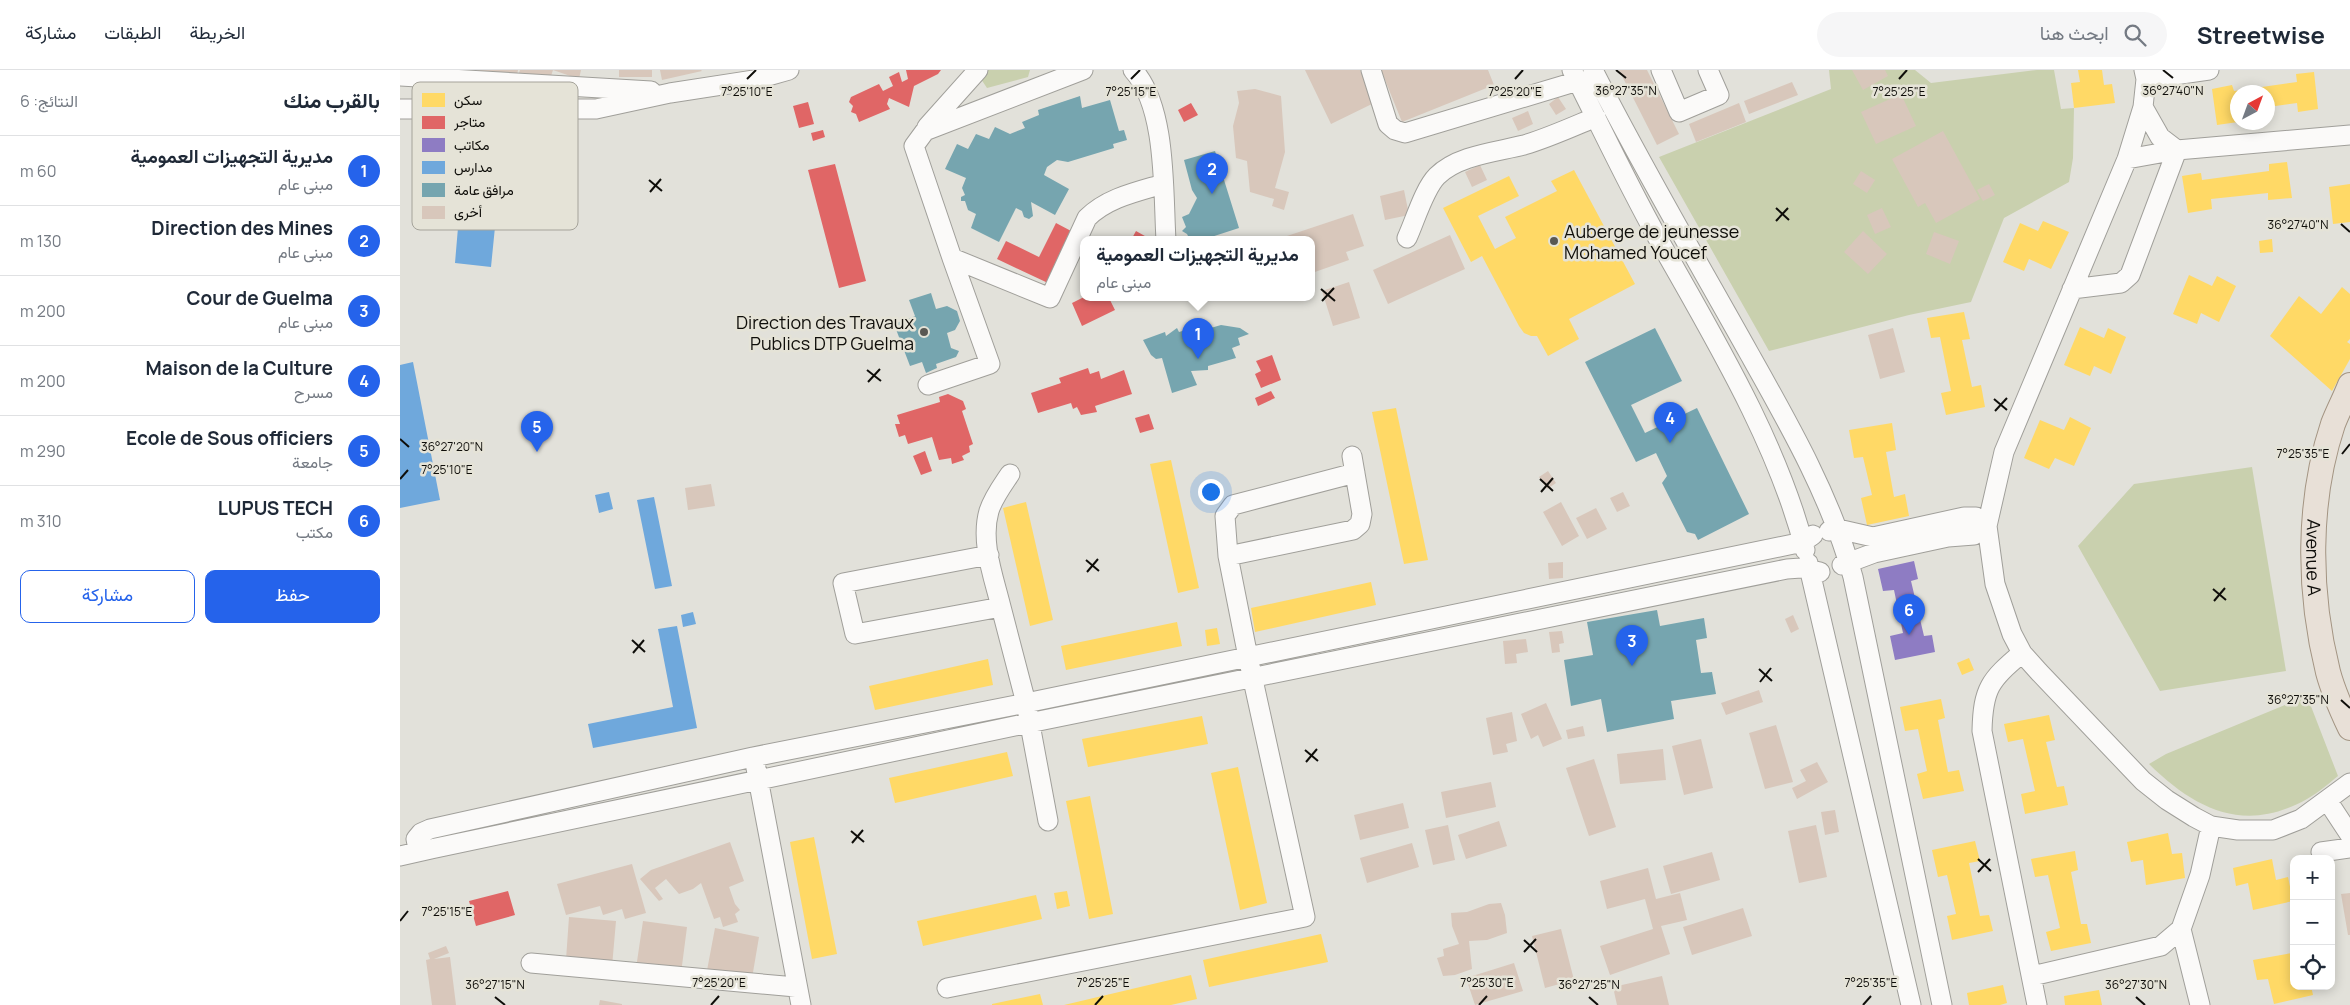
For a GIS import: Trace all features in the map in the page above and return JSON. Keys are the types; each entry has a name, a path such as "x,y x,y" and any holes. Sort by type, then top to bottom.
{"main road":[{"name":"Avenue A","path":"2350,385 2333,424 2321,475 2314,519 2313,569 2318,618 2328,673 2350,728"}],"street":[{"path":"578,109 596,109 670,92 754,80 789,70"},
{"path":"928,385 990,364 914,146 922,134 978,70"},
{"path":"922,134 925,130 1083,70"},
{"path":"1133,70 1145,89 1161,146 1166,236"},
{"path":"1371,70 1388,124 1395,130 1405,133 1575,75 1628,184 1708,324 1781,481 1824,551 1942,1005"},
{"path":"1593,70 1624,131 1777,404 1825,495 1824,551 1911,1005"},
{"path":"1661,70 1679,112 1719,95 1708,70"},
{"path":"2209,70 2145,75 2143,107 2127,159 2007,444 1996,481 1987,526 1991,560 2003,609 2012,634 2022,653 2143,781 2167,800 2211,826 2238,830 2273,830 2301,819 2350,783"},
{"path":"400,76 443,74 550,82"},
{"path":"578,84 670,92"},
{"path":"2143,107 2160,137 2178,150"},
{"path":"1407,238 1429,189 1436,177 1447,168 1485,153 1540,140 1596,117"},
{"path":"2127,159 2178,150 2350,135"},
{"path":"2072,289 2121,283 2130,275 2178,150"},
{"path":"952,258 1050,298 1087,218 1106,203 1163,184"},
{"path":"947,988 1305,917 1252,678 1228,556 1225,516 1233,505 1353,464 1362,514 1360,524 1353,530 1228,556"},
{"path":"1010,474 989,510 985,527 988,555 1026,703 1048,821"},
{"path":"400,837 753,757 1248,657 1824,551 1948,537 1965,526 1996,481"},
{"path":"400,856 758,779 1787,569 1824,551 1873,537 1965,526"},
{"path":"1965,526 1974,535 1987,526"},
{"path":"1965,526 1991,560"},
{"path":"988,555 843,583 855,634 1001,607"},
{"path":"2022,653 1997,674 1987,690 1983,708 1982,731 2038,1005"},
{"path":"753,757 801,1005"},
{"path":"2327,800 2350,835"},
{"path":"2032,976 2161,946 2180,929 2200,875 2211,826"},
{"path":"430,829 416,838 417,844 422,848 431,849"},
{"path":"2320,852 2350,848"},
{"path":"2180,929 2200,1005"},
{"path":"531,963 796,986"}],"green space":[{"path":"987,70 1030,70 1028,77 987,88 981,79"},
{"path":"1829,70 1915,70 1931,83 2037,70 2054,70 2061,109 2074,108 2073,158 2069,182 2004,218 1971,302 1909,315 1769,351 1659,157 1831,89"},
{"path":"2252,467 2286,671 2160,691 2078,546 2134,484"},
{"path":"2307,696 2338,776 2311,797 2284,809 2263,815 2242,815 2222,812 2203,805 2185,794 2149,764 2166,754"}],"building: سكن":[{"path":"2078,70 2102,70 2104,85 2112,84 2115,103 2074,108 2071,83 2080,82"},
{"path":"2314,72 2318,109 2298,112 2297,103 2275,106 2275,85 2297,82 2296,74"},
{"path":"2230,85 2230,123 2217,125 2212,89"},
{"path":"2287,162 2292,198 2268,200 2268,193 2211,199 2212,209 2188,213 2182,176 2201,173 2202,180 2269,171 2269,164"},
{"path":"1574,170 1635,284 1569,319 1579,339 1548,356 1537,336 1524,333 1519,326 1482,256 1471,262 1443,208 1509,176 1519,196 1478,216 1495,249 1516,238 1505,217 1557,191 1551,181"},
{"path":"2350,184 2350,222 2333,224 2329,187"},
{"path":"2043,221 2069,232 2051,269 2029,259 2024,271 2003,262 2020,223 2038,231"},
{"path":"2272,239 2273,252 2260,253 2259,241"},
{"path":"2189,275 2212,286 2217,276 2236,286 2219,322 2201,313 2197,324 2173,314"},
{"path":"2342,287 2350,294 2350,339 2347,342 2350,344 2350,359 2332,391 2270,336 2299,296 2321,314"},
{"path":"1964,312 1970,339 1962,340 1972,387 1981,385 1985,407 1946,415 1941,393 1951,391 1940,337 1931,338 1927,318"},
{"path":"2080,327 2104,338 2108,328 2126,337 2111,374 2094,366 2090,376 2064,365"},
{"path":"1396,408 1428,560 1404,564 1372,412"},
{"path":"2070,417 2091,428 2074,466 2055,458 2049,469 2024,458 2040,420 2064,430"},
{"path":"1892,423 1896,450 1886,452 1894,497 1905,494 1909,516 1867,525 1861,498 1872,495 1863,457 1854,458 1849,430"},
{"path":"1171,460 1199,588 1178,593 1150,464"},
{"path":"1026,502 1053,620 1030,626 1003,508"},
{"path":"1371,582 1376,605 1255,632 1251,608"},
{"path":"1177,622 1182,646 1066,670 1061,646"},
{"path":"1217,628 1220,644 1207,646 1205,630"},
{"path":"1969,658 1974,670 1962,675 1957,663"},
{"path":"988,659 993,685 875,710 869,686"},
{"path":"1941,699 1945,718 1938,720 1948,772 1959,770 1964,791 1923,799 1917,774 1927,771 1918,729 1905,731 1900,707"},
{"path":"2049,715 2055,740 2046,742 2057,787 2064,786 2068,805 2025,814 2021,794 2035,791 2023,739 2008,742 2004,724"},
{"path":"1202,716 1208,744 1088,767 1082,739"},
{"path":"1007,752 1013,776 895,803 889,778"},
{"path":"1238,767 1267,903 1240,910 1211,773"},
{"path":"1090,796 1113,914 1089,919 1066,801"},
{"path":"2168,833 2172,854 2182,853 2185,878 2146,885 2143,860 2131,862 2127,842"},
{"path":"814,837 837,954 812,959 790,842"},
{"path":"1975,841 1980,861 1969,863 1980,916 1989,915 1993,931 1952,940 1947,916 1956,914 1947,875 1938,877 1932,850"},
{"path":"2075,851 2078,870 2071,872 2081,924 2087,924 2091,943 2051,951 2046,932 2060,928 2048,875 2035,877 2031,859"},
{"path":"2272,859 2276,880 2288,877 2290,902 2253,910 2248,883 2236,886 2233,868"},
{"path":"1067,891 1070,906 1057,909 1054,893"},
{"path":"1036,895 1042,919 923,946 917,921"},
{"path":"1321,934 1328,962 1209,987 1203,960"},
{"path":"2290,953 2290,990 2312,990 2313,995 2274,1004 2268,979 2257,980 2253,960"},
{"path":"1191,975 1197,999 1171,1005 1064,1005"},
{"path":"2003,985 2007,1003 2000,1005 1969,1005 1967,993"},
{"path":"2099,990 2102,1005 2065,1005 2064,996"},
{"path":"1040,994 1043,1005 992,1005 992,1004"}],"building: متاجر":[{"path":"906,70 941,70 938,74 914,86 909,107 889,98 887,104 890,109 859,122 856,114 851,112 853,106 849,102 851,97 879,84 883,91 893,86 889,77 899,72 902,82 908,79"},
{"path":"808,102 814,124 799,128 793,106"},
{"path":"1191,103 1198,115 1184,122 1178,110"},
{"path":"823,130 825,137 813,141 811,133"},
{"path":"835,164 866,281 839,288 808,170"},
{"path":"1056,223 1073,232 1048,283 997,259 1006,241 1039,257"},
{"path":"1136,231 1145,236 1133,236"},
{"path":"1080,299 1080,301 1110,301 1115,310 1082,326 1072,303"},
{"path":"1272,355 1281,380 1261,388 1255,374 1261,371 1256,361"},
{"path":"1088,368 1090,374 1099,371 1101,379 1124,370 1132,394 1095,406 1097,412 1081,415 1077,407 1073,409 1071,403 1038,413 1031,393 1061,383 1059,378"},
{"path":"1271,391 1275,398 1258,406 1255,398"},
{"path":"948,394 963,401 966,409 962,411 973,444 969,446 970,452 962,456 964,460 952,464 951,458 939,460 932,437 908,444 905,435 899,437 895,424 900,424 897,415 940,402 939,397"},
{"path":"1149,414 1154,429 1140,433 1135,418"},
{"path":"925,451 932,471 921,475 913,456"},
{"path":"508,891 515,915 476,926 469,901"}],"building: مكاتب":[{"path":"1914,561 1918,579 1911,581 1924,636 1932,635 1935,652 1895,660 1890,636 1903,633 1894,590 1883,591 1878,569"}],"building: مدارس":[{"path":"458,230 495,230 491,267 455,263"},
{"path":"413,362 440,500 400,508 400,365"},
{"path":"609,492 613,509 599,513 595,495"},
{"path":"654,497 672,586 655,589 637,500"},
{"path":"693,612 696,624 683,627 681,615"},
{"path":"677,626 697,728 593,748 588,724 673,707 658,629"}],"building: مرافق عامة":[{"path":"1080,96 1082,108 1110,100 1119,131 1124,130 1127,140 1113,144 1114,148 1068,162 1057,160 1047,167 1044,175 1069,189 1055,215 1031,202 1033,216 1029,219 1024,217 1022,211 1016,208 999,242 971,228 976,214 968,210 965,201 961,201 961,197 965,195 962,188 966,178 945,169 957,144 968,149 976,134 989,139 995,127 1010,134 1025,128 1022,122 1039,115 1038,110"},
{"path":"1215,151 1239,228 1214,236 1188,236 1182,231 1186,227 1182,217 1189,214 1197,198 1192,190 1184,160"},
{"name":"Direction des Travaux Publics DTP Guelma","path":"931,293 936,309 947,306 957,311 960,321 955,330 947,333 951,348 959,351 956,357 936,364 937,368 926,373 922,362 910,366 894,324 915,316 909,300"},
{"path":"1221,325 1240,328 1249,334 1238,338 1240,345 1232,348 1236,358 1208,366 1208,370 1191,371 1197,385 1172,393 1162,358 1156,359 1151,355 1143,340 1165,332 1166,336 1177,328 1179,332 1189,329 1190,334"},
{"path":"1655,328 1682,381 1631,405 1645,433 1697,408 1749,514 1698,540 1695,534 1687,532 1662,483 1667,476 1656,453 1636,462 1585,362"},
{"path":"1657,610 1660,626 1704,618 1707,638 1696,640 1701,673 1712,672 1716,694 1671,701 1674,719 1607,732 1601,699 1571,706 1564,660 1593,655 1587,622"}],"building: أخرى":[{"path":"477,70 518,70 516,80"},
{"path":"520,70 553,70 549,82 519,73"},
{"path":"553,70 581,70 579,79"},
{"path":"619,70 652,70 652,77 619,77"},
{"path":"660,70 701,70 702,71 662,80"},
{"path":"1305,70 1360,70 1376,102 1331,124"},
{"path":"1381,70 1488,70 1494,85 1402,122"},
{"path":"1619,70 1647,70 1679,134 1657,145"},
{"path":"1852,70 1885,70 1888,76 1863,90"},
{"path":"1792,82 1798,95 1749,114 1744,101"},
{"path":"1255,89 1281,96 1285,152 1275,188 1289,192 1284,210 1272,206 1274,199 1250,192 1247,161 1236,158 1233,126 1239,103 1237,91"},
{"path":"1901,94 1916,126 1876,144 1861,112"},
{"path":"1558,97 1566,109 1556,115 1549,104"},
{"path":"1739,103 1746,122 1696,142 1689,124"},
{"path":"1528,111 1533,124 1518,131 1512,118"},
{"path":"1943,131 1980,199 1936,223 1925,203 1918,207 1892,159"},
{"path":"1480,165 1487,180 1472,187 1465,172"},
{"path":"1861,171 1875,180 1867,193 1853,184"},
{"path":"1989,184 1995,195 1983,201 1977,190"},
{"path":"1404,190 1409,215 1385,220 1380,196"},
{"path":"1882,208 1891,227 1875,234 1867,215"},
{"path":"1353,214 1364,246 1346,252 1349,260 1315,272 1315,236 1287,236"},
{"path":"1863,231 1887,254 1868,274 1844,252"},
{"path":"1934,232 1959,241 1950,264 1926,254"},
{"path":"1450,235 1465,269 1388,304 1373,270"},
{"path":"1349,282 1360,318 1333,326 1322,291"},
{"path":"1893,328 1905,372 1880,379 1868,335"},
{"path":"1548,471 1556,483 1547,489 1539,477"},
{"path":"711,484 715,506 688,510 685,488"},
{"path":"1623,492 1630,506 1617,512 1610,498"},
{"path":"1561,502 1579,536 1562,546 1543,512"},
{"path":"1596,508 1607,529 1587,539 1576,518"},
{"path":"1563,562 1563,578 1549,579 1548,563"},
{"path":"1793,615 1799,629 1791,633 1785,619"},
{"path":"1562,631 1564,643 1559,644 1560,652 1552,653 1549,632"},
{"path":"1526,639 1528,652 1516,654 1517,663 1505,664 1503,641"},
{"path":"1759,690 1763,702 1726,715 1721,703"},
{"path":"1546,703 1562,739 1543,747 1538,735 1531,739 1521,714"},
{"path":"1512,712 1517,741 1506,744 1508,752 1493,755 1486,718"},
{"path":"1776,725 1793,782 1765,789 1749,733"},
{"path":"1583,726 1585,736 1568,739 1566,730"},
{"path":"1701,739 1713,788 1684,795 1672,746"},
{"path":"1663,749 1666,780 1620,784 1617,754"},
{"path":"1594,759 1616,827 1589,836 1566,768"},
{"path":"1817,762 1828,782 1797,799 1792,788 1806,781 1800,770"},
{"path":"1491,782 1496,807 1446,818 1441,792"},
{"path":"1403,803 1409,828 1360,840 1354,815"},
{"path":"1835,810 1839,832 1825,835 1821,812"},
{"path":"1499,821 1507,846 1466,859 1458,835"},
{"path":"1448,825 1455,860 1433,865 1425,830"},
{"path":"1816,825 1827,877 1799,883 1788,831"},
{"path":"730,842 744,881 729,887 735,904 740,910 735,914 738,922 723,927 720,917 714,919 701,883 693,889 679,894 666,879 655,888 663,899 659,901 640,879 651,870"},
{"path":"1412,843 1419,867 1367,883 1360,858"},
{"path":"1712,852 1720,880 1671,894 1663,866"},
{"path":"632,864 646,913 625,919 622,909 603,915 600,906 566,915 557,884"},
{"path":"1648,868 1656,899 1680,893 1687,920 1661,926 1670,954 1610,975 1600,946 1653,929 1645,899 1607,909 1600,881"},
{"path":"2350,893 2350,935 2348,935 2341,894"},
{"path":"1501,903 1505,915 1507,933 1487,940 1469,941 1472,969 1455,975 1443,976 1437,958 1444,956 1443,949 1459,944 1452,926 1451,913 1467,912 1489,904"},
{"path":"1743,908 1752,936 1692,955 1683,927"},
{"path":"569,917 616,921 611,978 565,974"},
{"path":"643,921 687,927 680,981 635,975"},
{"path":"715,928 759,937 750,990 705,981"},
{"path":"1561,929 1574,980 1545,988 1532,936"},
{"path":"446,946 449,953 434,959 450,957 456,1005 432,1005 426,960 430,959 428,953"},
{"path":"1514,963 1523,991 1475,1005 1466,978"},
{"path":"1662,976 1669,1005 1617,1005 1613,987"},
{"path":"600,1000 622,1004 622,1005 599,1005"}],"place":[{"name":"Direction des Mines","path":"1212,194"},
{"name":"Auberge de jeunesse Mohamed Youcef","path":"1554,241"},
{"name":"Direction des Travaux Publics DTP Guelma","path":"924,332"},
{"name":"مديرية التجهيزات العمومية","path":"1198,359"},
{"name":"Maison de la Culture","path":"1670,443"},
{"name":"Ecole de Sous officiers","path":"537,452"},
{"name":"LUPUS TECH","path":"1909,635"},
{"name":"Cour de Guelma","path":"1632,666"}]}
